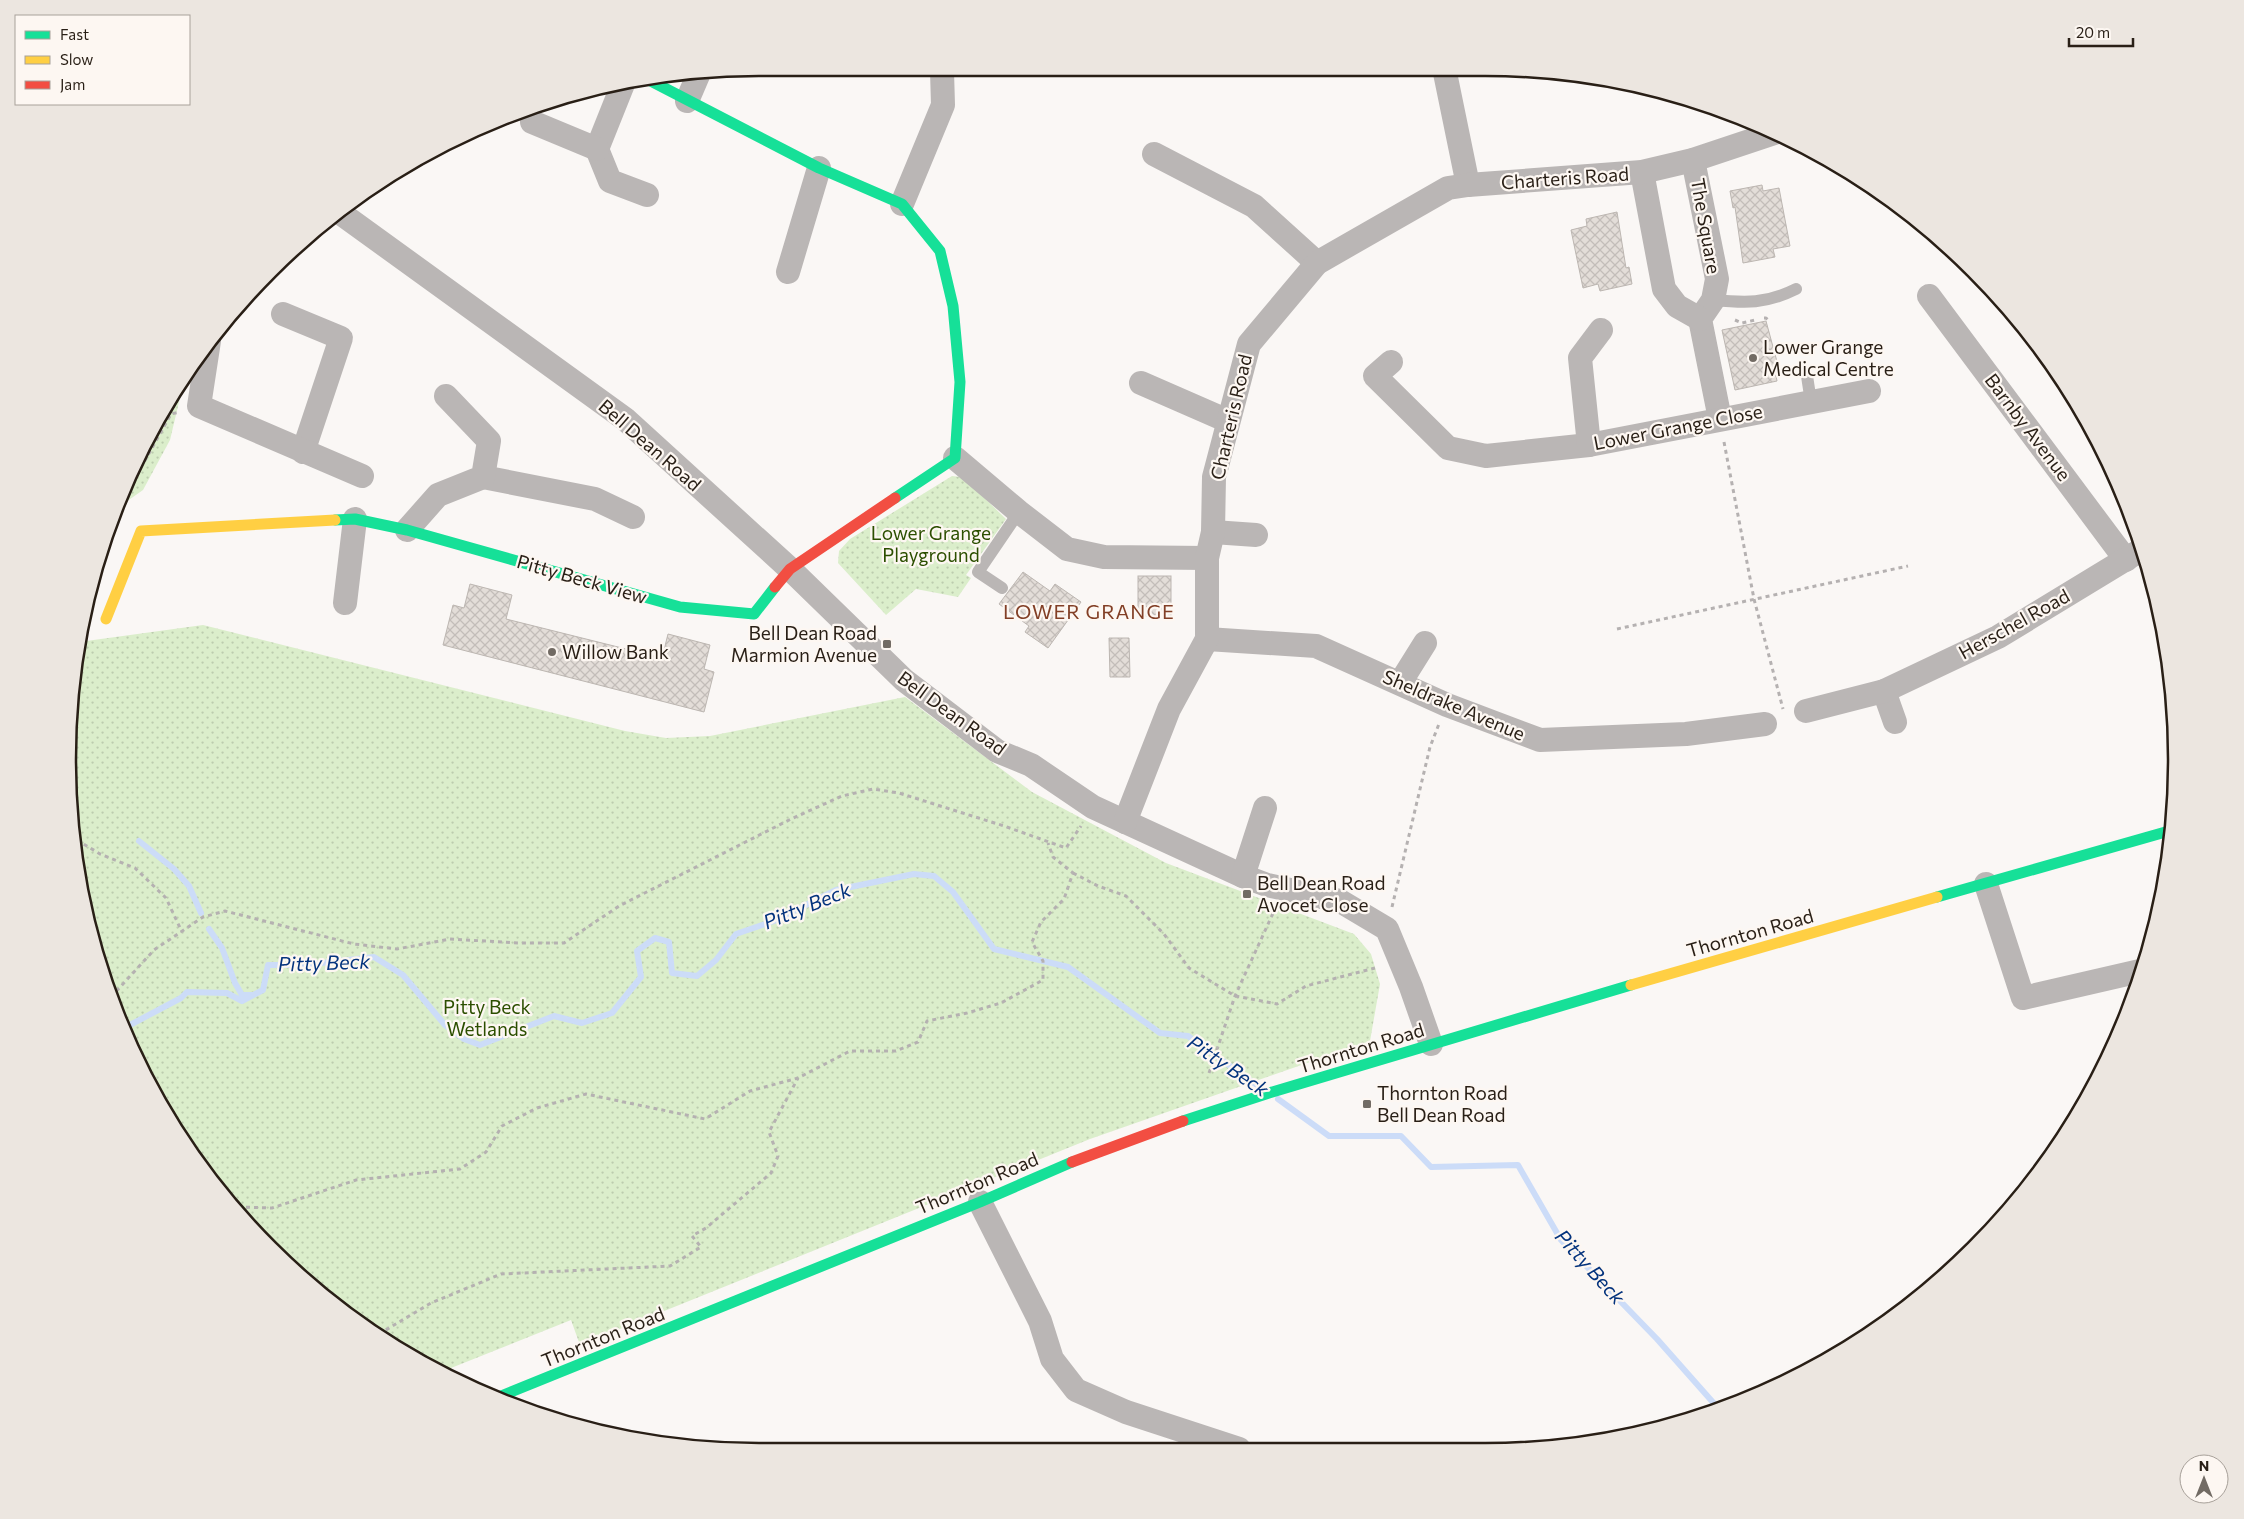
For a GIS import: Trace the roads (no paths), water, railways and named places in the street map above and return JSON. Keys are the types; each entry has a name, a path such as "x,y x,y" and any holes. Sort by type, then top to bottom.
{"main road":[{"path":"657,84 819,168 902,204 940,251 952,306 960,382 956,458 790,569"},
{"name":"Pitty Beck View","path":"106,620 141,531 355,519 407,530 680,607 754,614 790,569"},
{"name":"Thornton Road","path":"507,1394 980,1202 1026,1180 1220,1108 1431,1044 2163,833"}],"street":[{"path":"902,204 943,105 942,76"},
{"path":"1446,76 1468,184"},
{"path":"687,101 696,80"},
{"path":"620,90 597,149 610,181 647,195"},
{"path":"532,122 597,149"},
{"name":"Charteris Road","path":"1125,822 1170,709 1207,639 1207,558 1213,532 1214,477 1249,344 1318,263 1448,188 1468,184 1642,172 1693,160 1764,136"},
{"path":"1154,154 1254,206 1318,263"},
{"name":"The Square","path":"1693,160 1717,279 1707,309 1720,419"},
{"path":"788,272 819,168"},
{"path":"1642,172 1664,289 1677,306 1707,309"},
{"name":"Bell Dean Road","path":"345,216 625,419 790,569 904,680 997,751 1031,765 1093,807 1243,876 1267,885 1340,901 1387,929 1411,987 1431,1044"},
{"name":"Barnby Avenue","path":"1929,296 2133,555"},
{"path":"284,314 341,338 303,452"},
{"path":"1590,445 1580,358 1601,330"},
{"path":"206,359 199,406 362,476"},
{"name":"Lower Grange Close","path":"1391,362 1376,376 1448,448 1486,456 1590,445 1869,391"},
{"path":"1141,383 1228,421"},
{"path":"446,396 489,441 483,477"},
{"path":"956,458 1018,512 1067,549 1104,557 1207,558"},
{"path":"407,530 438,495 483,477 595,499 633,517"},
{"path":"345,603 355,519"},
{"path":"1213,532 1256,535"},
{"name":"Herschel Road","path":"1785,717 1884,691 1998,636 2133,555"},
{"name":"Sheldrake Avenue","path":"1207,639 1316,646 1447,705 1540,740 1686,734 1785,717"},
{"path":"1400,683 1425,643"},
{"path":"1884,691 1896,722"},
{"path":"1243,876 1265,808"},
{"path":"1986,884 2023,998 2133,973"},
{"path":"980,1202 1040,1321 1052,1359 1076,1390 1126,1412 1221,1443"}],"lane":[{"path":"1707,309 1779,298 1796,289"},
{"path":"1807,376 1811,402"},
{"path":"1002,588 978,572 1018,512"}],"waterway":[{"path":"139,841 174,869 189,886 201,913"},
{"name":"Pitty Beck","path":"130,1025 181,998 187,992 227,993 242,1001 263,990 268,965 304,965 374,957 403,975 445,1025 464,1039 480,1045 554,1016 582,1023 612,1013 641,977 637,951 655,938 669,942 672,973 697,976 716,960 736,934 774,921 836,890 914,874 934,876 953,892 994,949 1068,967 1160,1033 1188,1036 1261,1088"},
{"path":"209,929 222,948 235,983 242,995 252,995"},
{"name":"Pitty Beck","path":"1278,1099 1329,1136 1401,1136 1431,1167 1518,1165 1561,1240 1657,1339 1713,1403"}],"place":[{"name":"Lower Grange Medical Centre","path":"1753,358"},
{"name":"Bell Dean Road Marmion Avenue","path":"887,644"},
{"name":"Willow Bank","path":"552,652"},
{"name":"Bell Dean Road Avocet Close","path":"1247,894"},
{"name":"Thornton Road Bell Dean Road","path":"1367,1104"}],"district":[{"name":"LOWER GRANGE","path":"1089,612"}],"park label":[{"name":"Lower Grange Playground","path":"931,544"},
{"name":"Pitty Beck Wetlands","path":"487,1018"}]}
